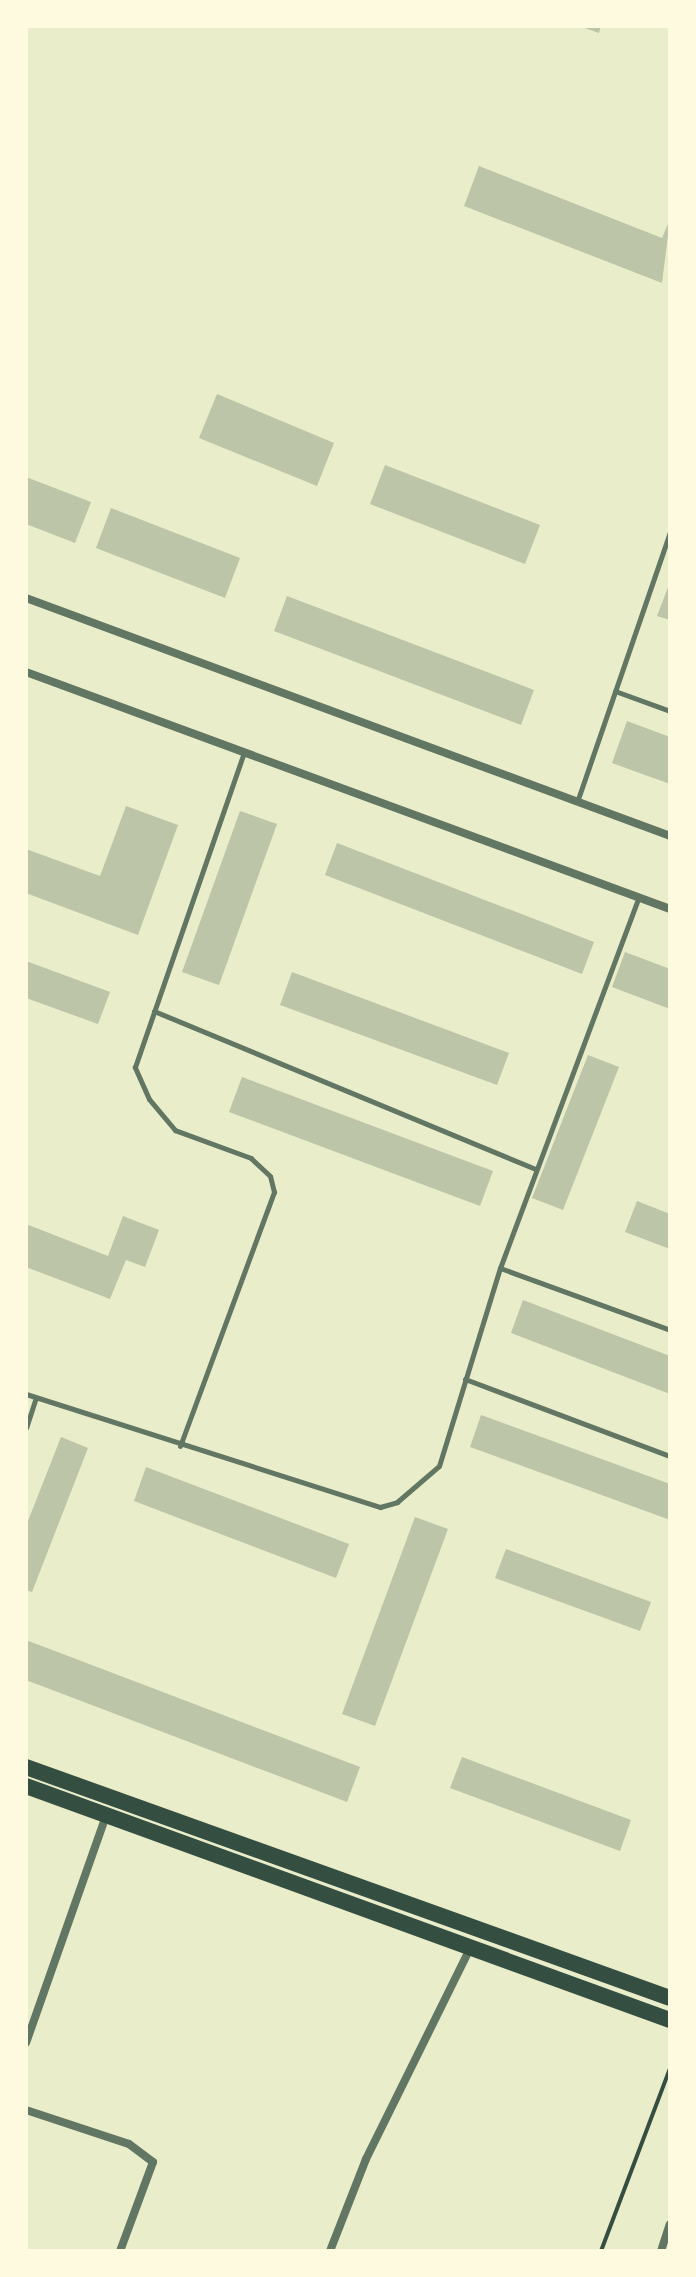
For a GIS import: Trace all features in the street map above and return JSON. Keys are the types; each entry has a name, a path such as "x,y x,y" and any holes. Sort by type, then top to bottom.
{"highway":[{"path":"26,1767 670,1998"},
{"path":"26,1786 670,2020"}],"street":[{"path":"26,598 670,836"},
{"path":"26,672 670,909"},
{"path":"26,2043 106,1815"},
{"path":"330,2251 366,2159 471,1947"},
{"path":"26,2110 129,2144 153,2162 120,2251"},
{"path":"661,2251 670,2224"}],"lane":[{"path":"577,802 667,550 670,532"},
{"path":"615,691 670,711"},
{"path":"180,1446 274,1192 270,1176 251,1158 175,1130 149,1099 135,1067 244,752"},
{"path":"26,1394 180,1446 380,1507 439,1466 500,1268 638,898"},
{"path":"154,1011 536,1169"},
{"path":"500,1268 670,1330"},
{"path":"465,1379 670,1456"},
{"path":"26,1428 36,1398"}],"path":[{"path":"601,2251 670,2068"}],"building":[{"path":"579,26 601,26 599,33"},
{"path":"479,166 662,238 670,219 662,283 464,206"},
{"path":"217,394 334,443 317,486 199,438"},
{"path":"385,465 540,525 525,564 370,504"},
{"path":"26,477 91,502 75,543 26,524"},
{"path":"111,508 240,558 225,598 96,548"},
{"path":"670,582 670,620 657,616"},
{"path":"287,596 534,690 521,725 274,631"},
{"path":"627,721 670,737 670,784 612,763"},
{"path":"126,806 178,825 138,935 26,893 26,849 100,876"},
{"path":"240,811 277,824 219,985 182,972"},
{"path":"337,843 594,942 582,974 325,875"},
{"path":"625,952 670,969 670,1009 612,987"},
{"path":"26,961 110,992 98,1024 26,998"},
{"path":"292,972 509,1053 497,1085 280,1005"},
{"path":"588,1055 619,1067 563,1210 532,1198"},
{"path":"242,1077 493,1171 480,1206 229,1112"},
{"path":"637,1201 670,1214 670,1249 625,1232"},
{"path":"123,1216 159,1230 145,1267 126,1260 110,1299 26,1267 26,1224 108,1256"},
{"path":"523,1300 670,1356 670,1394 511,1333"},
{"path":"481,1415 670,1484 670,1520 470,1447"},
{"path":"61,1437 88,1448 32,1592 26,1590 26,1526"},
{"path":"146,1467 349,1544 336,1578 134,1501"},
{"path":"415,1517 448,1529 375,1726 342,1714"},
{"path":"506,1549 651,1602 640,1631 495,1578"},
{"path":"26,1640 360,1767 347,1802 26,1680"},
{"path":"462,1757 631,1820 620,1851 450,1788"}]}
